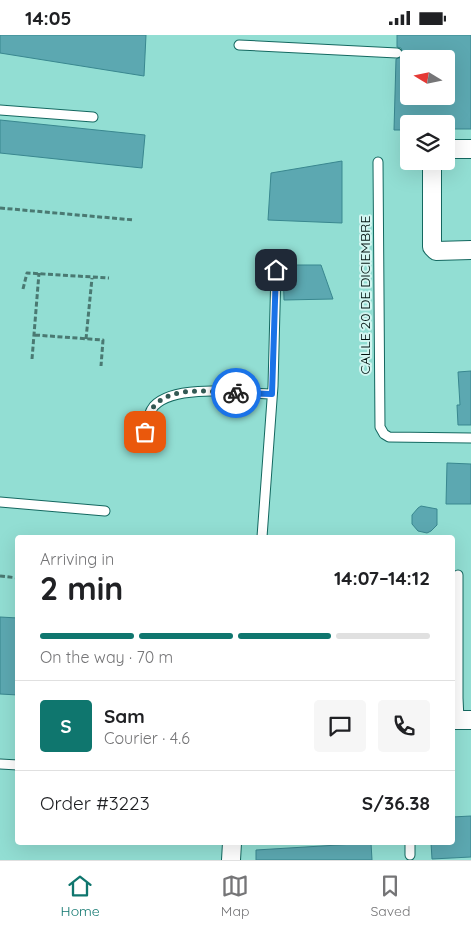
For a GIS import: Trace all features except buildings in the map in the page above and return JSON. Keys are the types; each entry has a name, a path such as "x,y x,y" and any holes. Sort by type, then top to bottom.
{"street":[{"path":"455,149 471,149"},
{"path":"432,170 432,247 436,251 471,250"},
{"path":"230,860 232,845"}],"lane":[{"path":"239,45 396,53"},
{"path":"0,110 93,117"},
{"name":"CALLE 20 DE DICIEMBRE","path":"378,162 380,427 384,434 389,437 471,438"},
{"path":"262,535 272,394 276,270"},
{"path":"145,432 148,417 154,406 169,396 190,392 272,394"},
{"path":"0,502 105,511"},
{"path":"458,575 458,698 461,720"},
{"path":"0,764 15,765"},
{"path":"410,845 410,855"}],"path":[{"path":"0,208 134,220"},
{"path":"23,289 27,273 109,278"},
{"path":"32,359 39,273"},
{"path":"86,339 92,277"},
{"path":"35,335 103,340 101,366"},
{"path":"0,577 15,578"}],"way so far":[{"path":"145,432 148,417 154,406 169,396 190,392 236,393"}],"route":[{"path":"236,393 272,394 276,270"}]}
